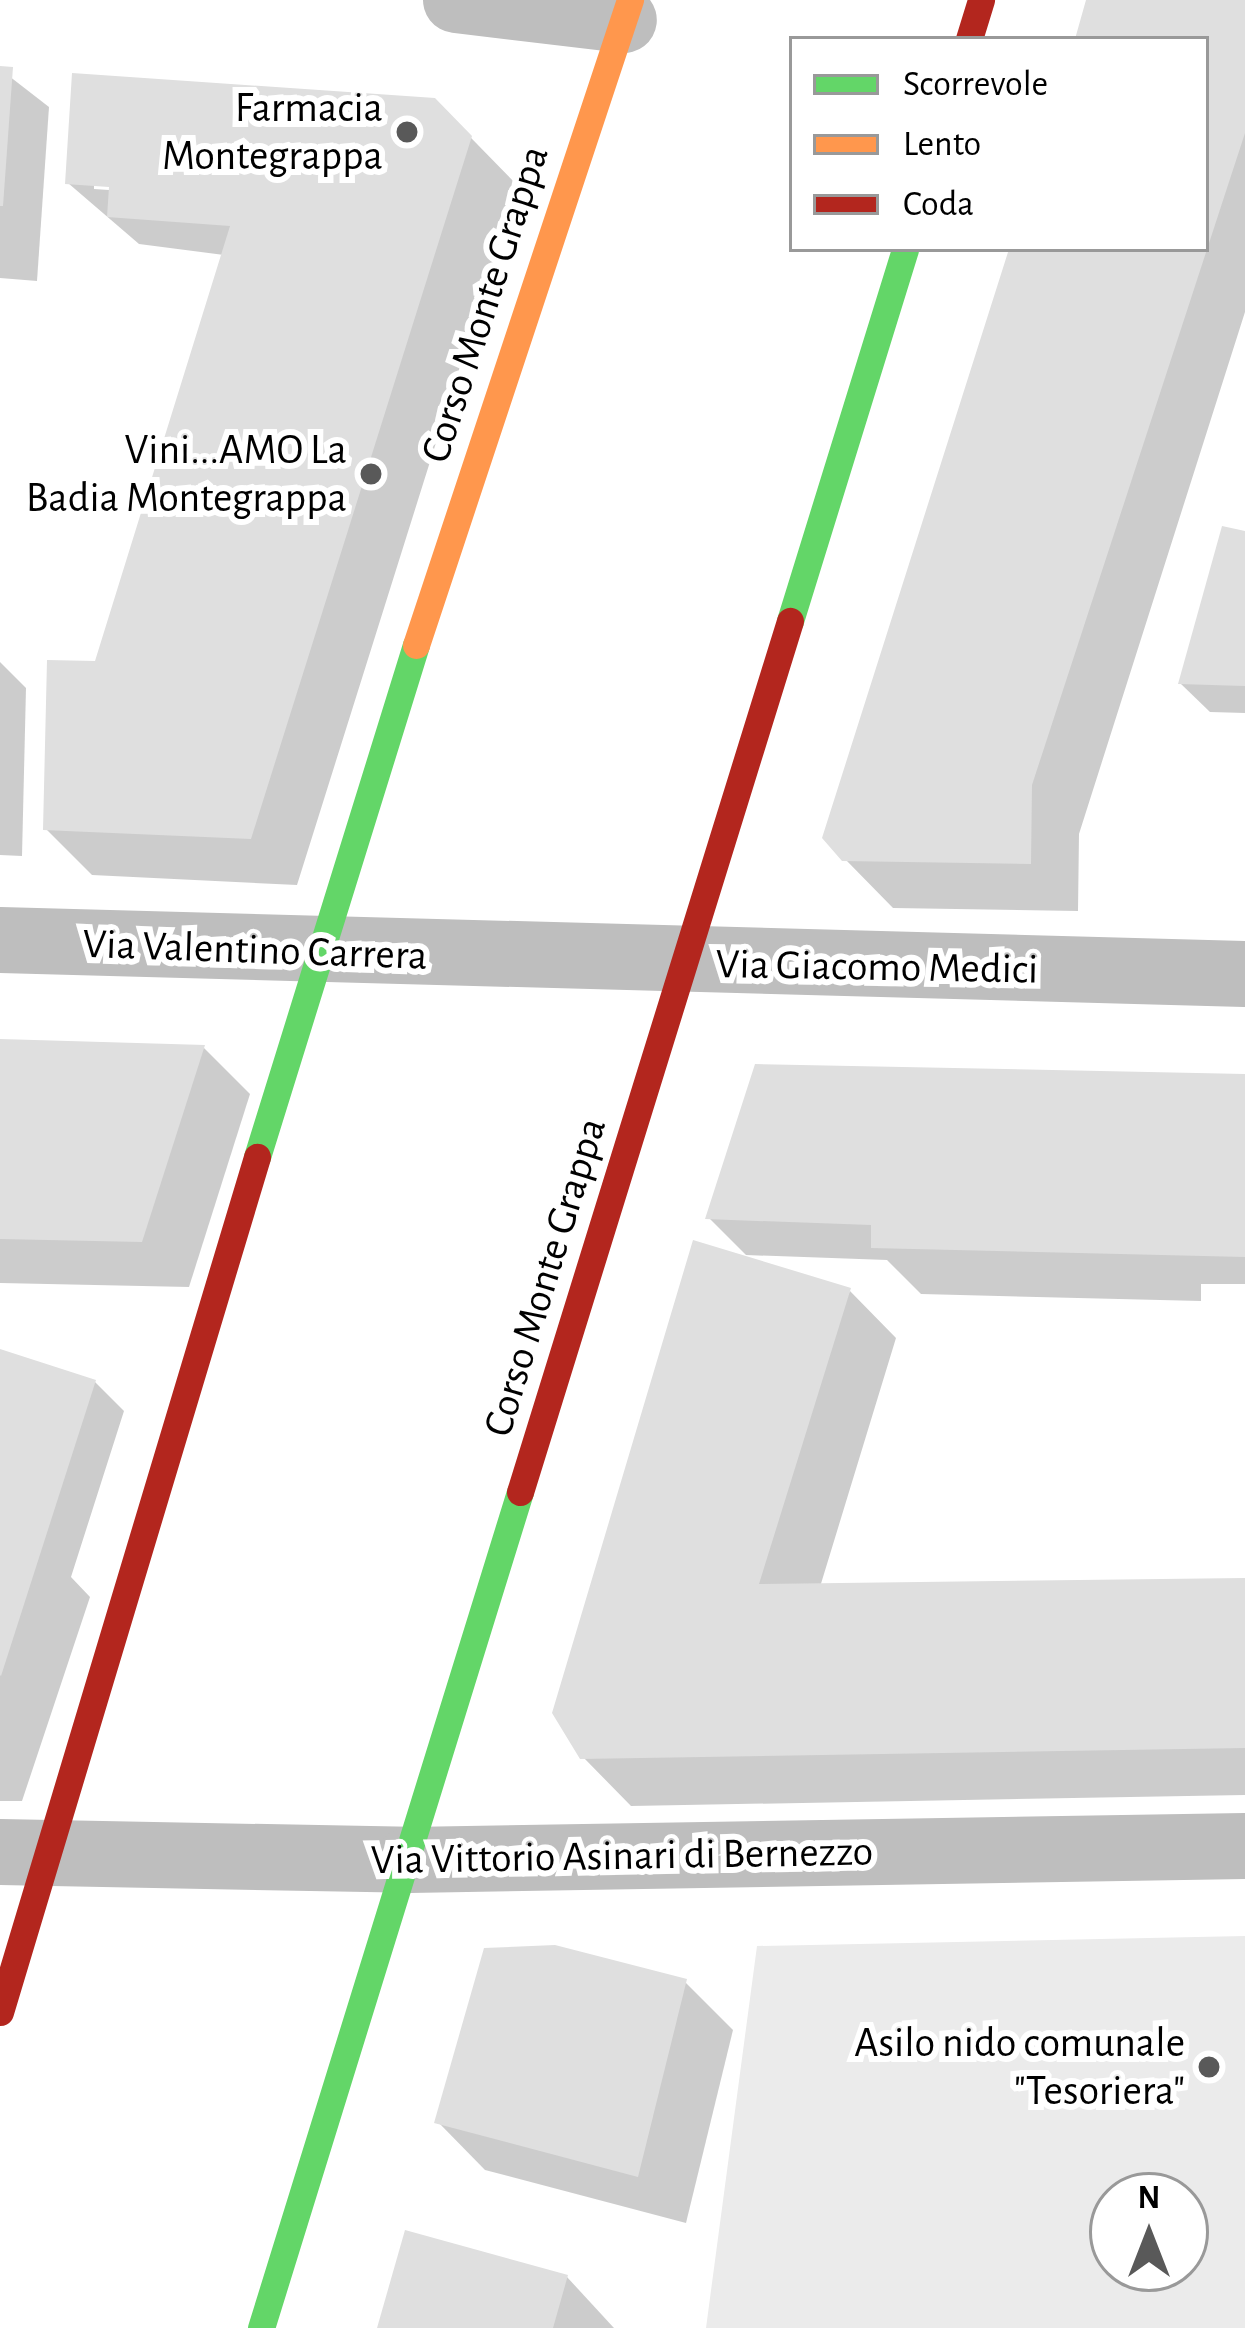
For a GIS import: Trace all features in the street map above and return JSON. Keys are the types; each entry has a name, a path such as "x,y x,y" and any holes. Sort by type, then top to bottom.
{"street":[{"path":"457,0 627,10"},
{"path":"970,36 981,0"},
{"name":"Corso Monte Grappa","path":"0,2012 22,1853 627,10"},
{"name":"Corso Monte Grappa","path":"261,2328 904,252"},
{"name":"Via Valentino Carrera","path":"0,940 510,960"},
{"name":"Via Giacomo Medici","path":"510,960 1245,974"},
{"name":"Via Vittorio Asinari di Bernezzo","path":"22,1853 409,1860 1245,1846"}],"shaded area":[{"path":"1245,1936 1245,2328 706,2328 757,1946"}],"building":[{"path":"1086,0 1245,0 1245,133 1209,243 1209,36 1076,36"},
{"path":"0,66 13,67 3,206 0,206"},
{"path":"72,73 435,98 472,136 251,839 43,830 47,660 95,661 230,226 107,217 109,187 65,184"},
{"path":"1008,252 1206,252 1032,785 1031,864 842,861 822,838"},
{"path":"1222,526 1245,531 1245,686 1178,684"},
{"path":"0,1039 205,1045 142,1242 0,1239"},
{"path":"755,1064 1245,1074 1245,1257 871,1248 871,1225 705,1219"},
{"path":"693,1240 851,1288 759,1584 1245,1578 1245,1748 580,1759 552,1713"},
{"path":"0,1349 96,1380 1,1676 0,1675"},
{"path":"555,1945 687,1979 638,2177 434,2123 484,1948"},
{"path":"405,2230 568,2275 553,2328 377,2328"}],"traffic: fast":[{"path":"790,621 904,252"},
{"path":"257,1157 416,645"},
{"path":"261,2328 520,1492"}],"traffic: slow":[{"path":"416,645 630,0"}],"traffic: jam":[{"path":"970,36 981,0"},
{"path":"520,1492 790,621"},
{"path":"0,2012 257,1157"}],"place":[{"name":"Farmacia Montegrappa","path":"407,132"},
{"name":"Vini...AMO La Badia Montegrappa","path":"371,474"},
{"name":"Asilo nido comunale \"Tesoriera\"","path":"1209,2067"}]}
